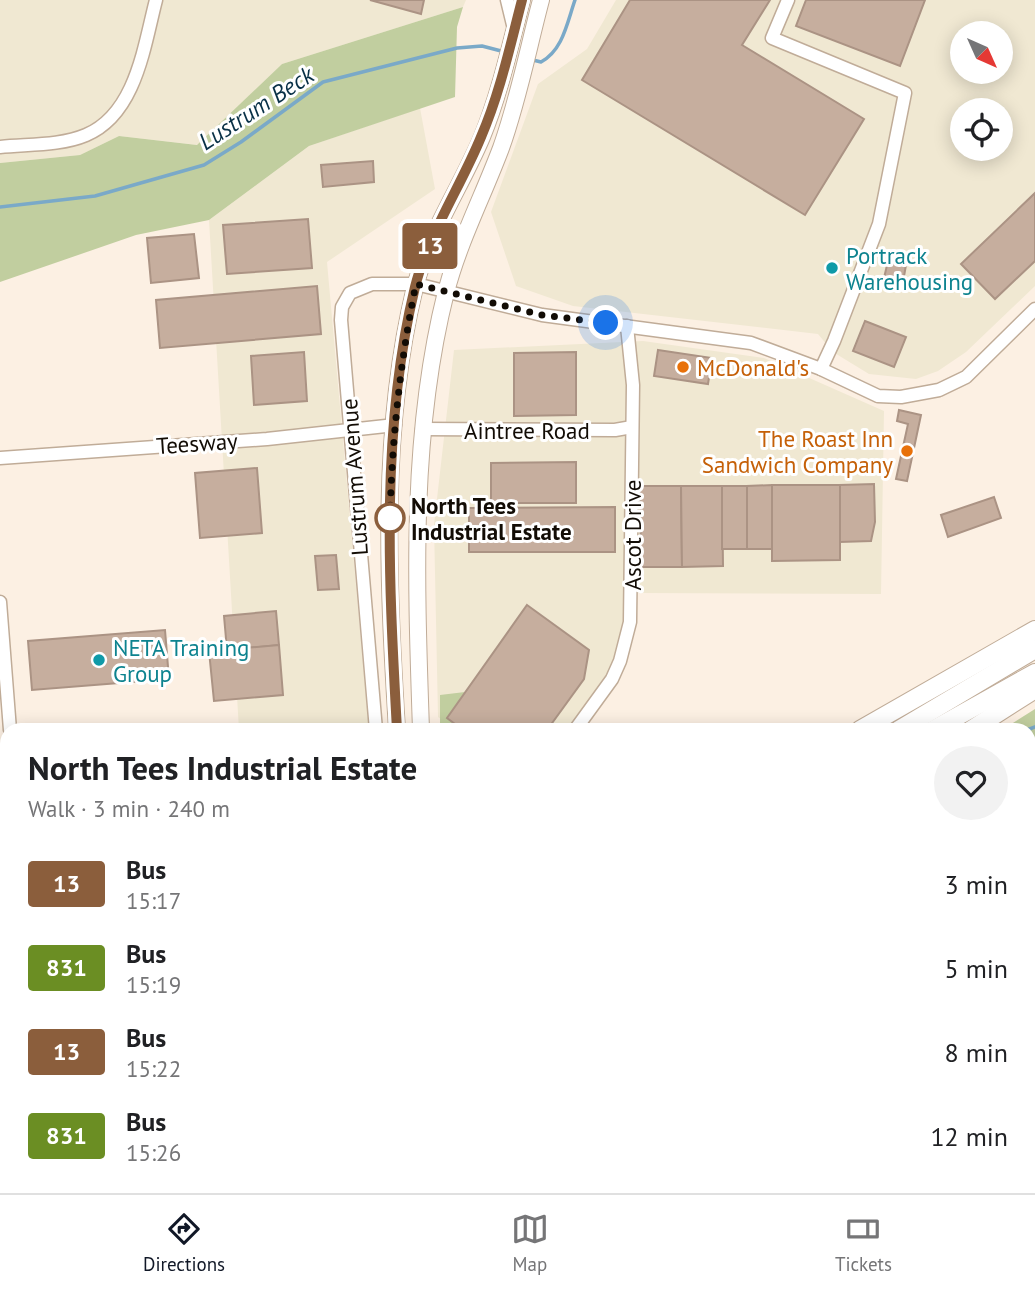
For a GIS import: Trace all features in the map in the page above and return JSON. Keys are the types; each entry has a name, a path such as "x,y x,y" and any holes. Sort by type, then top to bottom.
{"highway":[{"path":"872,723 1035,631"},
{"path":"911,723 1035,649"},
{"path":"946,723 1035,673"},
{"path":"982,723 1035,689"}],"main road":[{"path":"397,723 390,602 390,509 395,425 405,336 416,284 431,244 483,134 522,0"},
{"path":"422,723 417,507 430,364 447,290 461,245 501,147 541,0"}],"street":[{"path":"0,147 66,140 87,134 106,121 125,100 139,62 156,0"},
{"path":"507,0 513,34"},
{"path":"788,0 772,38 905,93 879,224 821,369"},
{"name":"Lustrum Avenue","path":"375,723 363,602 342,307 350,293 372,284 416,284 542,315 751,343 821,369 878,396 901,397 939,390 966,377 1035,309"},
{"name":"Ascot Drive","path":"580,723 612,680 630,622 633,385 627,326"},
{"name":"Teesway","path":"0,458 352,431 395,425"},
{"name":"Aintree Road","path":"422,429 615,430 632,426"},
{"path":"0,601 9,723"}],"shaded area":[{"path":"0,0 466,0 463,7 282,64 198,145 119,136 80,155 0,163"},
{"path":"616,0 1035,0 1035,286 966,352 938,371 916,379 869,374 833,352 818,334 573,306 516,286 491,212 538,84 587,49"},
{"path":"420,108 435,189 327,262 368,723 239,723 209,220 309,146"},
{"path":"643,341 764,358 884,411 881,594 637,593 610,670 572,723 446,723 438,717 434,525 454,350"}],"green space":[{"path":"463,7 457,27 455,97 309,146 209,220 136,235 0,282 0,163 80,155 119,136 197,145 282,64"},
{"path":"465,692 447,718 454,723 440,723 440,695"},
{"path":"1035,709 1035,723 1013,723"}],"building":[{"path":"370,0 424,0 421,14"},
{"path":"630,0 770,0 742,45 864,119 805,215 582,80"},
{"path":"806,0 925,0 900,66 796,26"},
{"path":"373,161 374,182 323,187 321,165"},
{"path":"1035,193 1035,261 995,299 961,264"},
{"path":"308,219 312,268 227,274 223,225"},
{"path":"194,234 199,278 151,283 147,238"},
{"path":"888,261 906,265 903,282 884,278"},
{"path":"317,286 321,334 160,348 156,300"},
{"path":"865,321 906,337 894,367 853,351"},
{"name":"McDonald's","path":"658,350 712,358 708,384 654,376"},
{"path":"304,352 307,401 254,405 251,356"},
{"path":"576,352 576,415 514,416 514,353"},
{"name":"The Roast Inn Sandwich Company","path":"899,410 921,415 907,481 896,479 908,424 897,421"},
{"path":"576,462 576,503 491,503 491,463"},
{"path":"257,468 262,533 200,538 195,473"},
{"path":"874,484 875,522 871,541 840,542 840,485"},
{"path":"772,485 840,485 840,560 772,561"},
{"path":"772,485 772,549 747,549 747,486"},
{"path":"640,486 681,486 682,567 641,567"},
{"path":"681,486 722,486 723,566 682,567"},
{"path":"722,486 747,486 747,549 722,549"},
{"path":"994,497 1001,518 948,537 941,515"},
{"path":"615,507 615,552 469,552 469,508"},
{"path":"336,555 339,589 318,590 315,556"},
{"path":"527,605 589,650 584,679 552,723 454,723 447,718"},
{"path":"276,611 279,645 227,650 224,616"},
{"name":"NETA Training Group","path":"165,630 169,679 32,690 28,641"},
{"path":"279,645 283,695 214,701 209,651"}],"waterway":[{"name":"Lustrum Beck","path":"533,60 541,62 559,43 575,0"},
{"name":"Lustrum Beck","path":"0,207 95,196 204,165 241,142 323,82 457,48 482,46 505,52"}],"bus line":[{"name":"13","path":"397,723 390,602 390,509 398,389 405,336 416,284 431,244 483,134 522,0"}],"place":[{"name":"Portrack Warehousing","path":"832,268"},
{"name":"McDonald's","path":"683,367"},
{"name":"The Roast Inn Sandwich Company","path":"907,451"},
{"name":"North Tees Industrial Estate","path":"390,518"},
{"name":"NETA Training Group","path":"99,660"}],"route":[{"path":"390,518 398,389 416,284 542,315 606,323"}]}
